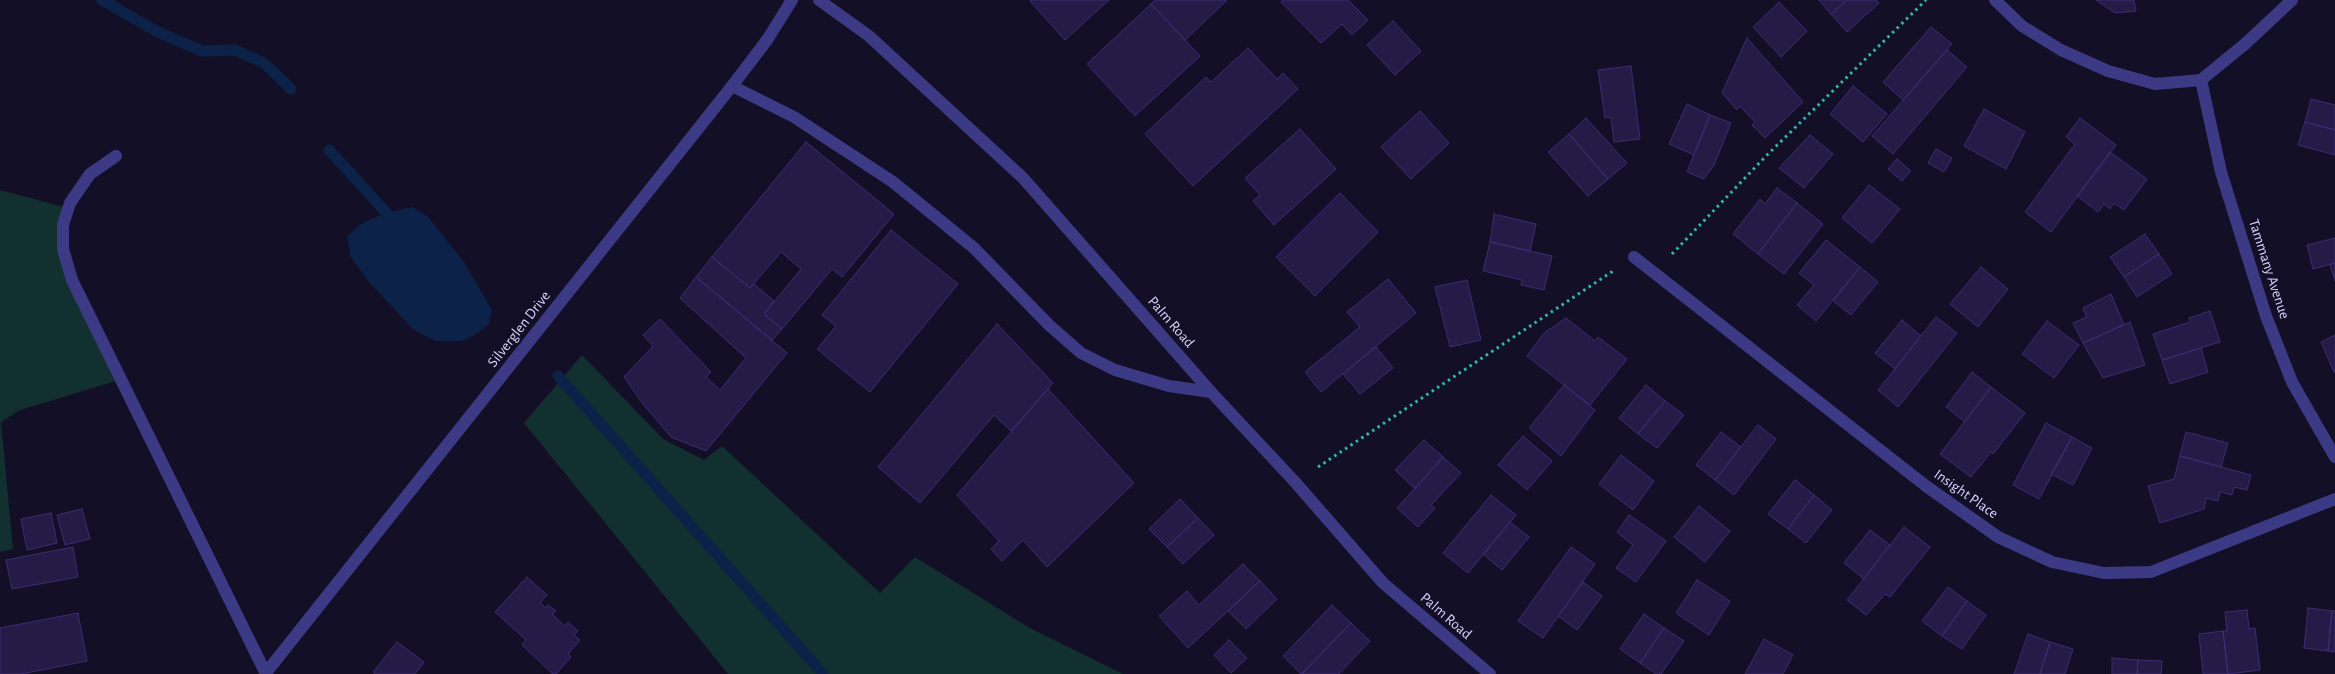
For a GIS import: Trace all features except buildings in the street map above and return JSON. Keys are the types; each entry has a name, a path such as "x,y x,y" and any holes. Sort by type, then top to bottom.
{"street":[{"name":"Silverglen Drive","path":"265,674 732,86 767,40 792,0"},
{"name":"Palm Road","path":"820,0 869,36 1023,178 1211,392 1295,482 1383,583 1490,674"},
{"path":"1995,0 2022,26 2060,50 2108,71 2155,84 2201,80 2245,44 2292,0"},
{"name":"Tammany Avenue","path":"2201,80 2221,172 2266,316 2292,382 2335,457"},
{"path":"732,86 794,117 892,182 974,248 1049,325 1081,353 1115,370 1169,386 1211,392"},
{"path":"116,156 90,174 70,203 63,225 63,249 72,280 265,674"},
{"name":"Insight Place","path":"1634,258 1926,486 1998,537 2052,562 2104,573 2151,572 2335,499"}],"path":[{"path":"1653,273 1767,154 1926,0"},
{"path":"1295,482 1634,258"}],"green space":[{"path":"0,190 64,207 59,230 116,381 20,410 1,422 13,549 0,552"},
{"path":"582,355 663,439 704,460 722,446 880,593 915,557 1028,627 1123,674 728,674 524,423"}],"water":[{"path":"412,207 428,217 464,262 492,310 489,324 478,333 462,341 436,341 414,330 369,282 351,257 347,236 364,222 387,213"}],"waterway":[{"path":"102,0 156,31 202,51 235,50 264,63 291,89"},
{"path":"329,150 396,223"},
{"path":"558,376 823,674"}]}
